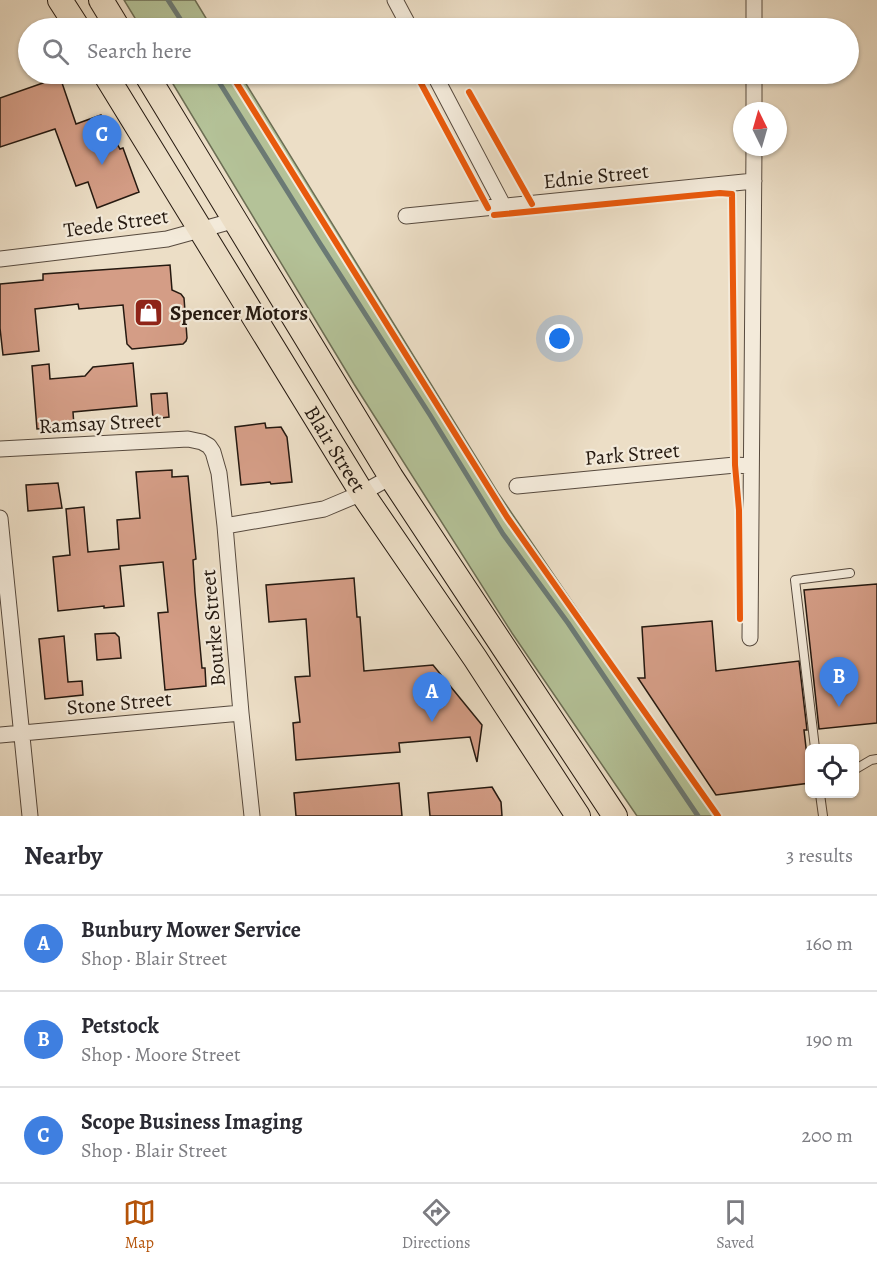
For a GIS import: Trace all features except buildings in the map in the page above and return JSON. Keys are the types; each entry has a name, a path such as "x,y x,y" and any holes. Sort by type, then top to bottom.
{"main road":[{"path":"60,0 72,18"},
{"path":"101,0 112,18"},
{"name":"Blair Street","path":"111,84 362,493 475,658 578,816"},
{"name":"Blair Street","path":"152,84 391,477 615,816"}],"street":[{"path":"395,0 405,18"},
{"path":"754,0 754,18"},
{"path":"439,84 504,207"},
{"path":"754,84 754,102"},
{"path":"750,638 754,156"},
{"name":"Ednie Street","path":"406,216 754,181"},
{"name":"Teede Street","path":"0,259 167,239 236,220"},
{"name":"Ramsay Street","path":"0,449 188,439 202,442"},
{"name":"Bourke Street","path":"202,442 213,452 219,473 252,816"},
{"name":"Park Street","path":"517,486 735,465 751,466"},
{"path":"225,526 340,504 391,477"},
{"path":"0,518 30,816"},
{"name":"Stone Street","path":"0,735 241,713"}],"lane":[{"path":"815,744 795,580 850,573"},
{"path":"859,768 877,759"},
{"path":"823,798 823,816"}],"green space":[{"path":"124,0 195,0 206,18 135,18"},
{"path":"173,84 246,84 498,493 718,816 637,816 512,633 354,384"}],"waterway":[{"path":"168,0 180,18"},
{"path":"220,84 503,534 568,623 698,816"}],"cycle path":[{"path":"237,84 507,517 718,816"},
{"path":"421,84 488,208"},
{"path":"469,92 532,204"},
{"path":"494,215 720,193 732,194 735,465 739,510 740,619"}],"place":[{"name":"Scope Business Imaging","path":"102,165"},
{"name":"Spencer Motors","path":"149,313"},
{"name":"Petstock","path":"839,707"},
{"name":"Bunbury Mower Service","path":"432,722"}]}
